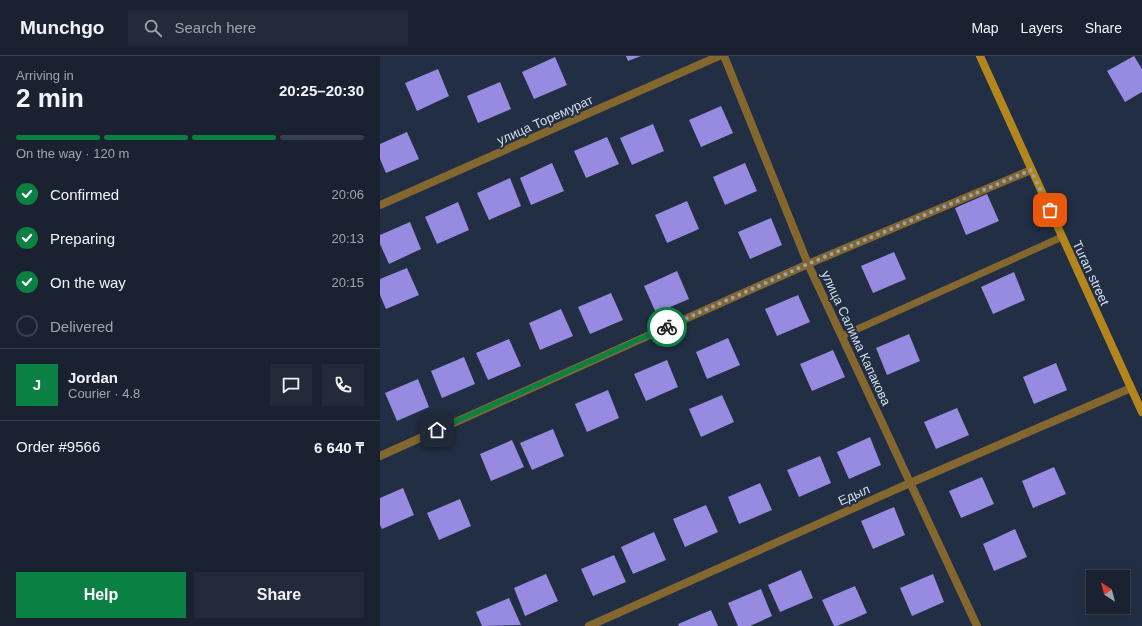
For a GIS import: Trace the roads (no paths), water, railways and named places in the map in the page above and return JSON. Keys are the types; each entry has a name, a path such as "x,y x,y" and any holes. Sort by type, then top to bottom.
{"street":[{"name":"улица Торемурат","path":"380,205 719,56"},
{"name":"улица Салима Капакова","path":"724,56 808,264 977,626"},
{"name":"Turan street","path":"980,56 1142,412"},
{"path":"380,456 808,264 1031,170"},
{"name":"Едыл","path":"589,626 910,483 1131,388"}],"lane":[{"path":"842,336 1062,237"}]}
